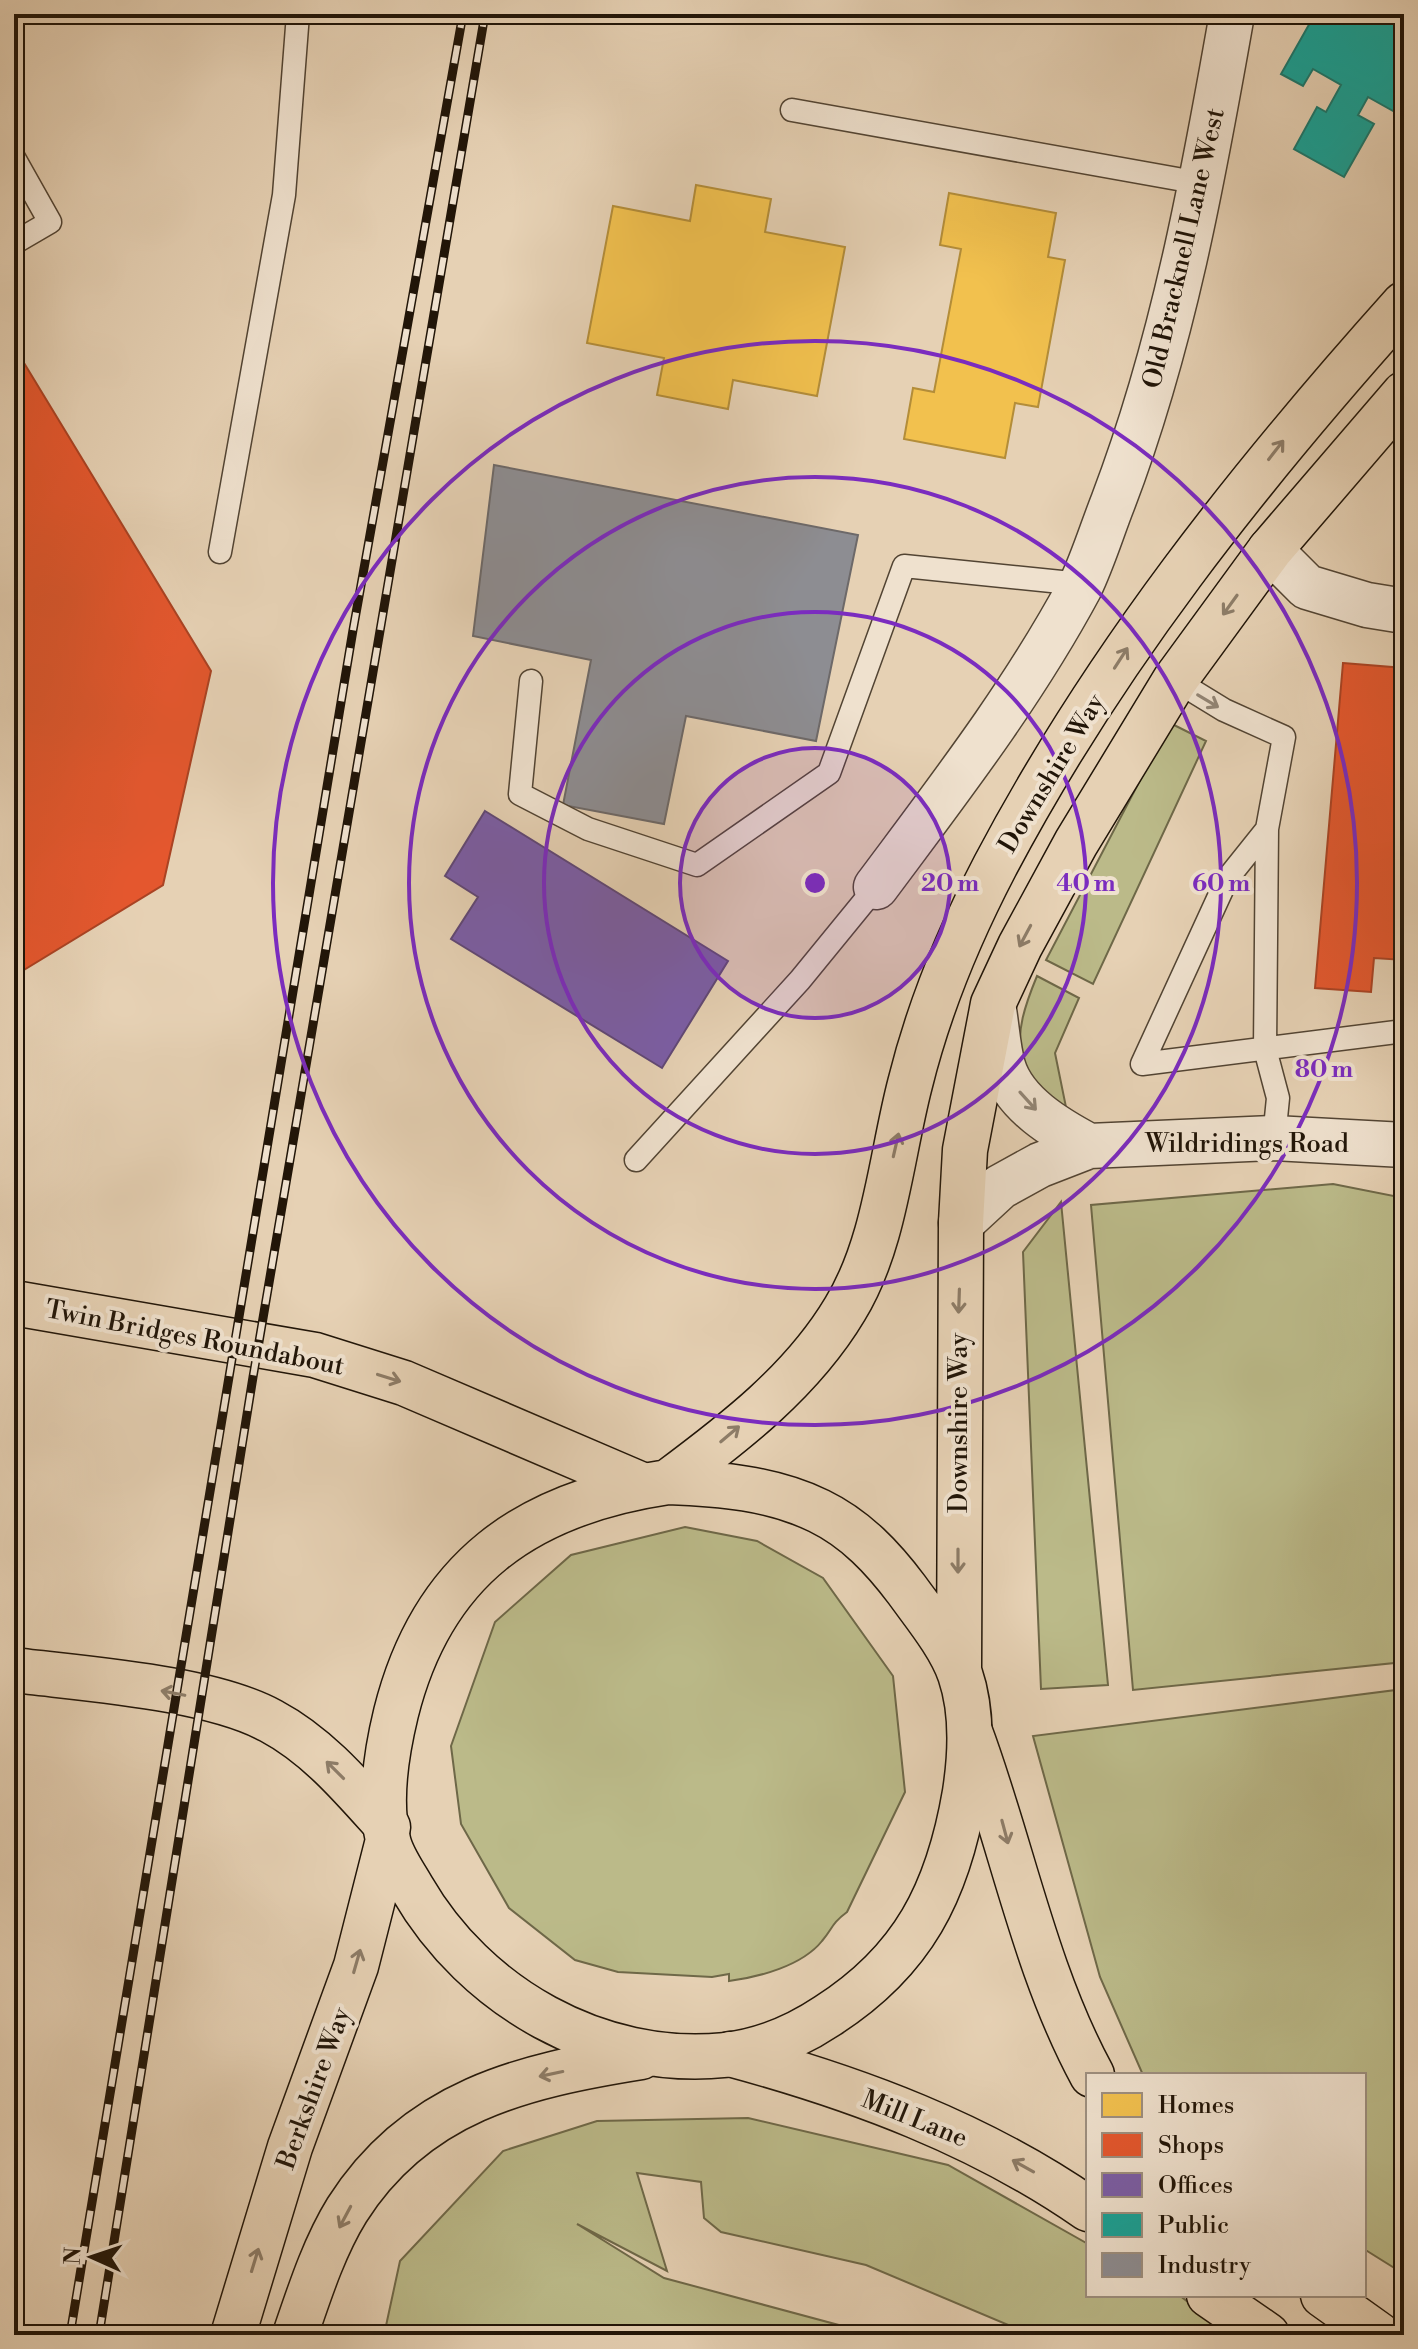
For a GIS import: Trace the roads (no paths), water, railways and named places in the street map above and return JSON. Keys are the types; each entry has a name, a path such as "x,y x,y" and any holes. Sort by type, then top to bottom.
{"main road":[{"name":"Downshire Way","path":"655,1484 763,1407 826,1339 847,1307 862,1273 878,1220 929,1013 953,951 996,864 1059,755 1132,640 1197,550 1291,430 1404,304"},
{"name":"Downshire Way","path":"959,1671 961,1223 965,1150 993,1004 1020,946 1076,843 1175,680 1270,550 1404,394"},
{"name":"Twin Bridges Roundabout","path":"17,1300 315,1355 404,1383 655,1484"},
{"name":"Twin Bridges Roundabout","path":"14,1670 138,1686 249,1711 298,1738 328,1762 388,1834 426,1912 470,1964 504,1993 560,2025 655,2055 730,2054 790,2038 875,1983 902,1954 920,1928 950,1857 968,1771 970,1732 959,1671 894,1572 869,1544 823,1512 758,1491 655,1484 585,1501 515,1532 483,1557 451,1592 430,1623 402,1689 391,1736 385,1796 388,1834"},
{"path":"970,1732 999,1808 1055,1993 1091,2073"},
{"name":"Berkshire Way","path":"233,2335 290,2147 356,1966 388,1834"},
{"name":"Mill Lane","path":"730,2054 791,2071 879,2102 994,2150 1086,2208"},
{"path":"295,2335 345,2213 371,2177 431,2124 461,2104 513,2084 655,2055"},
{"path":"1212,2297 1267,2335"},
{"path":"1326,2297 1379,2335"}],"street":[{"name":"Old Bracknell Lane West","path":"876,887 1009,709 1081,584 1126,468 1186,260 1232,14"},
{"path":"1270,550 1307,587 1367,605 1404,611"},
{"path":"993,1004 1004,1069 1022,1096 1050,1125 1089,1146"},
{"name":"Wildridings Road","path":"961,1223 1000,1187 1040,1165 1089,1146 1274,1138 1404,1145"}],"lane":[{"path":"220,552 284,195 298,14"},
{"path":"792,110 1200,183"},
{"path":"14,158 50,222 14,243"},
{"path":"531,681 520,794 588,829 697,865 829,773 904,566 1081,584"},
{"path":"1175,680 1224,710 1284,737 1267,829 1265,1049 1278,1098 1274,1138"},
{"path":"1267,829 1227,879 1142,1064 1404,1031"},
{"path":"636,1160 800,980 876,887"}],"railway":[{"path":"70,2335 353,630 463,14"},
{"path":"99,2335 253,1377 485,14"}]}
